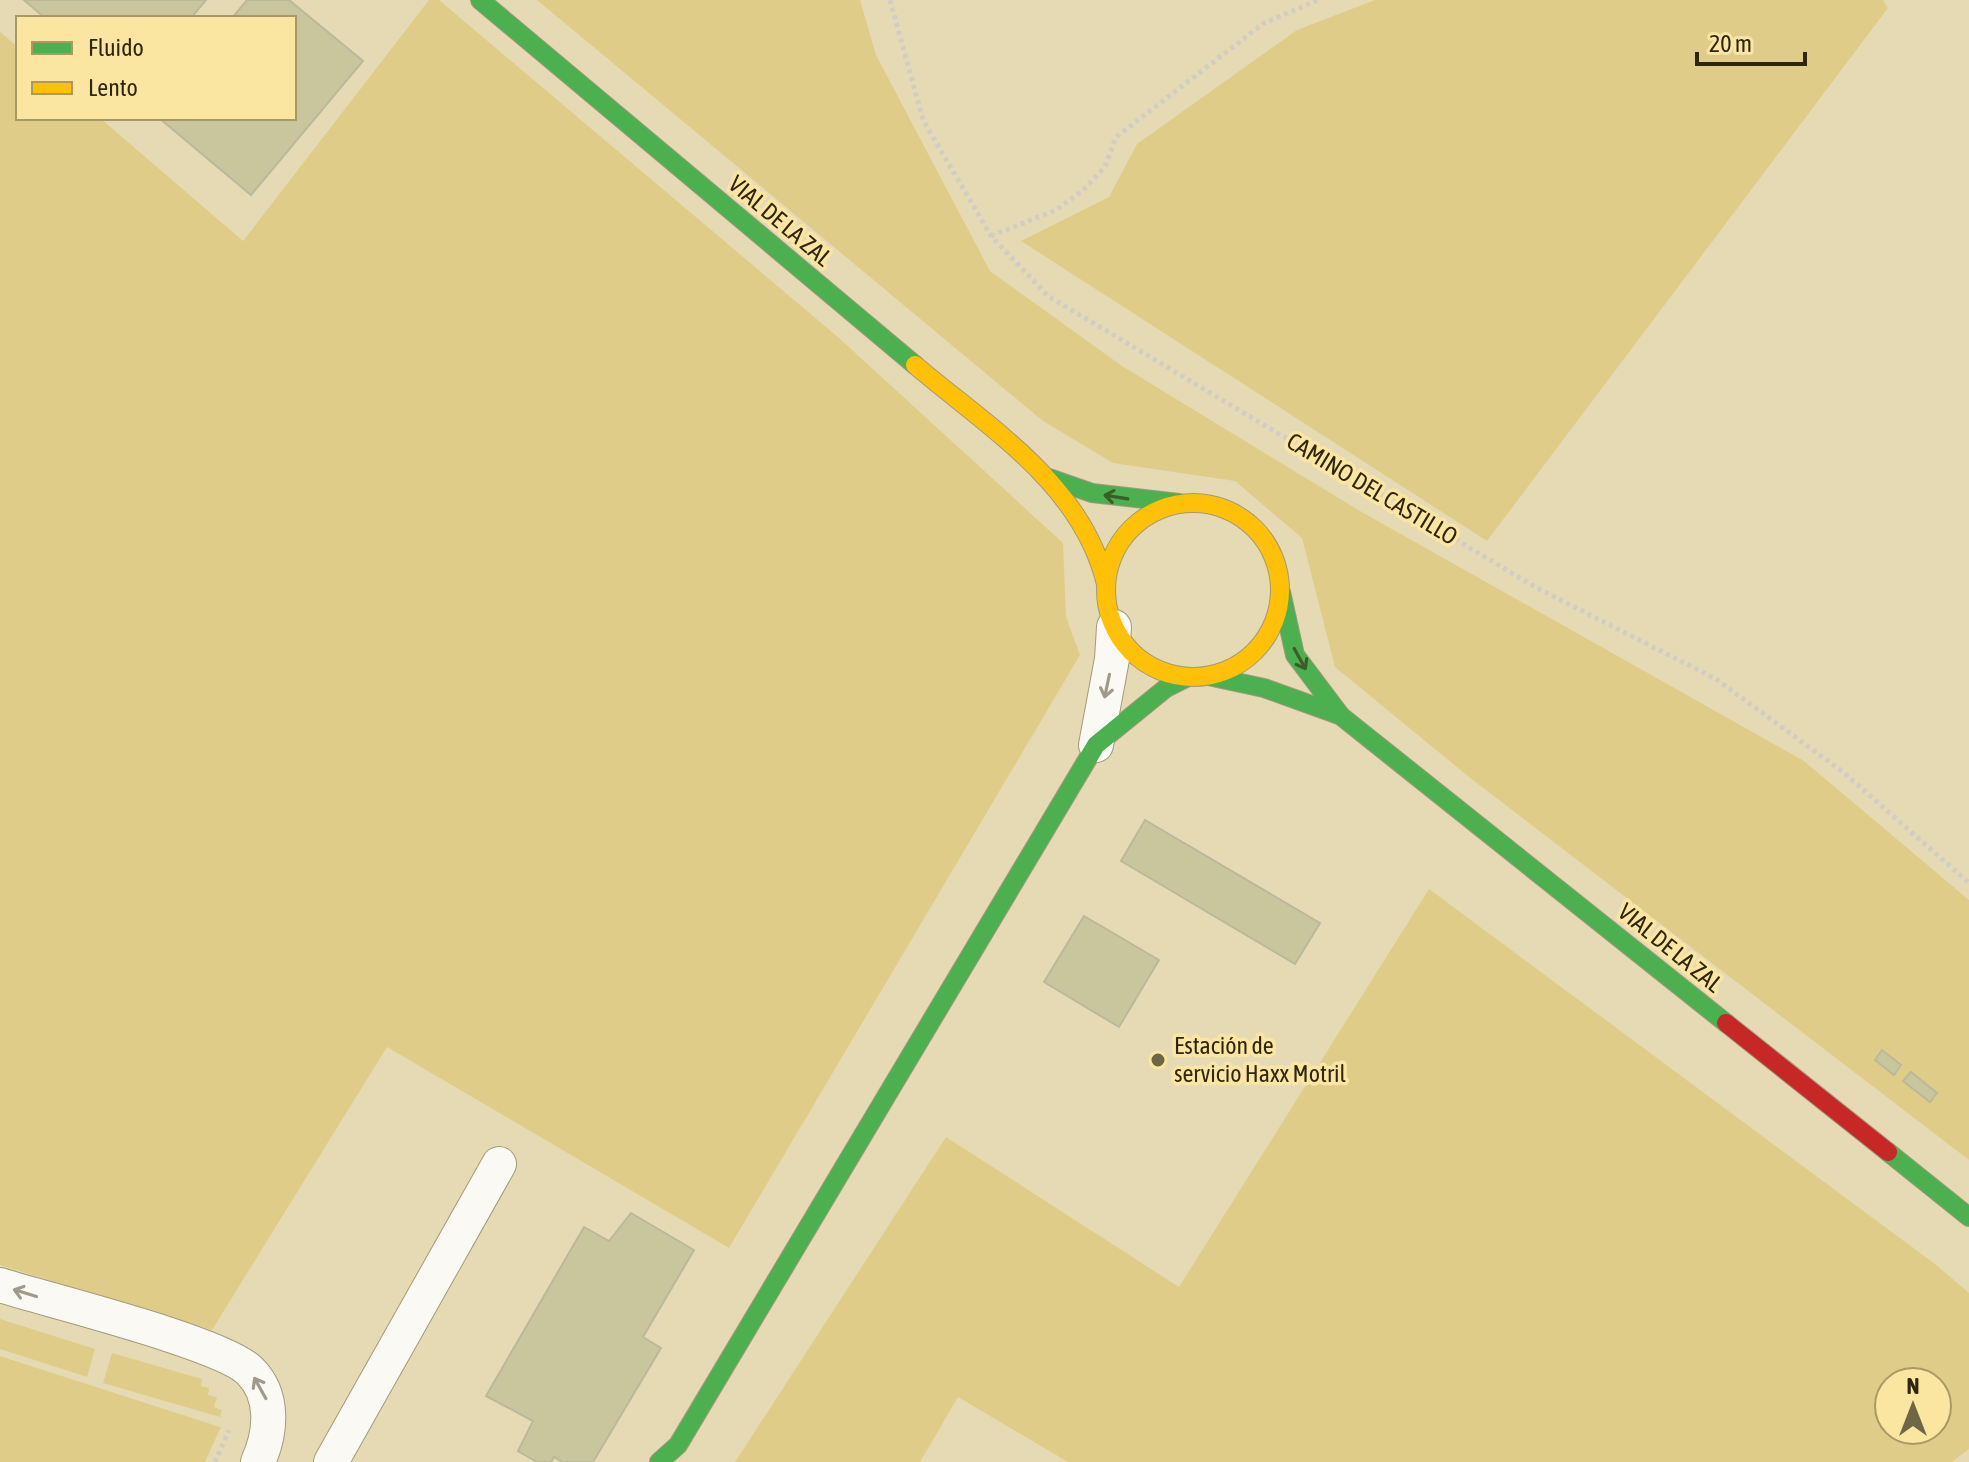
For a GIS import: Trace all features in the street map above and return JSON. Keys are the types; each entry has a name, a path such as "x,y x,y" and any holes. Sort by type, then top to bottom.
{"street":[{"name":"VIAL DE LA ZAL","path":"480,0 1049,478 1085,522 1100,551 1106,584"},
{"name":"VIAL DE LA ZAL","path":"1049,478 1092,493 1185,503"},
{"path":"1096,745 1112,659 1114,627 1106,584 1118,546 1131,530 1147,517 1185,503 1216,507 1244,520 1271,552 1281,592 1278,612 1260,647 1245,661 1208,676 1169,674 1137,657 1114,627"},
{"name":"VIAL DE LA ZAL","path":"1281,592 1295,655 1341,716 1969,1217"},
{"name":"VIAL DE LA ZAL","path":"1208,676 1264,688 1341,716"},
{"path":"670,1456 1096,745 1166,688 1188,677"},
{"path":"331,1462 499,1164"},
{"path":"0,1285 207,1348 249,1370 267,1396 269,1437 258,1462"}],"path":[{"name":"CAMINO DEL CASTILLO","path":"890,0 923,120 991,236 1048,296 1537,588 1716,679 1843,772 1969,883"},
{"path":"991,236 1056,210 1082,191 1105,167 1116,137 1264,23 1318,0"}],"shaded area":[{"path":"429,0 439,0 839,338 1063,543 1066,617 1080,655 729,1248 387,1047 212,1330 0,1265 0,32 16,45 16,120 102,120 243,241"},
{"path":"537,0 860,0 876,55 990,271 1122,366 1360,511 1804,761 1969,900 1969,1160 1469,777 1335,667 1302,538 1235,481 1113,463 1043,421"},
{"path":"1375,0 1883,0 1888,8 1487,541 1021,241 1109,197 1137,144 1297,30"},
{"path":"1429,889 1935,1264 1969,1293 1969,1449 1952,1462 1068,1462 958,1397 920,1462 735,1462 946,1137 1179,1287"},
{"path":"0,1319 95,1349 87,1377 0,1349"},
{"path":"112,1353 202,1379 201,1386 209,1388 208,1395 217,1397 214,1407 222,1410 220,1417 103,1383"},
{"path":"0,1356 221,1427 205,1462 0,1462"}],"building":[{"path":"24,0 206,0 193,16 43,16"},
{"path":"247,0 289,0 363,61 251,195 161,120 296,120 296,16 234,16"},
{"path":"1145,820 1320,923 1295,964 1121,861"},
{"path":"1084,916 1159,960 1119,1027 1044,982"},
{"path":"1882,1050 1901,1065 1894,1075 1875,1060"},
{"path":"1911,1072 1937,1093 1930,1102 1903,1081"},
{"path":"631,1213 694,1250 643,1337 661,1348 593,1462 563,1462 554,1457 551,1462 537,1462 518,1451 533,1421 486,1396 584,1227 609,1241"}],"traffic: fast":[{"path":"480,0 915,365"},
{"path":"1049,478 1092,493 1179,503"},
{"path":"1281,592 1295,655 1341,716 1726,1023"},
{"path":"1208,676 1264,688 1339,715"},
{"path":"659,1462 678,1445 1096,745 1166,688 1188,677"},
{"path":"1888,1152 1969,1217"}],"traffic: slow":[{"path":"915,365 1002,436 1055,487 1094,548 1106,584"},
{"path":"1193,503 1226,510 1254,529 1273,557 1280,590 1273,623 1254,651 1226,670 1193,677 1160,670 1132,651 1113,623 1106,590 1113,557 1132,529 1160,510 1193,503"}],"traffic: jam":[{"path":"1726,1023 1888,1152"}],"place":[{"name":"Estación de servicio Haxx Motril","path":"1158,1060"}]}
